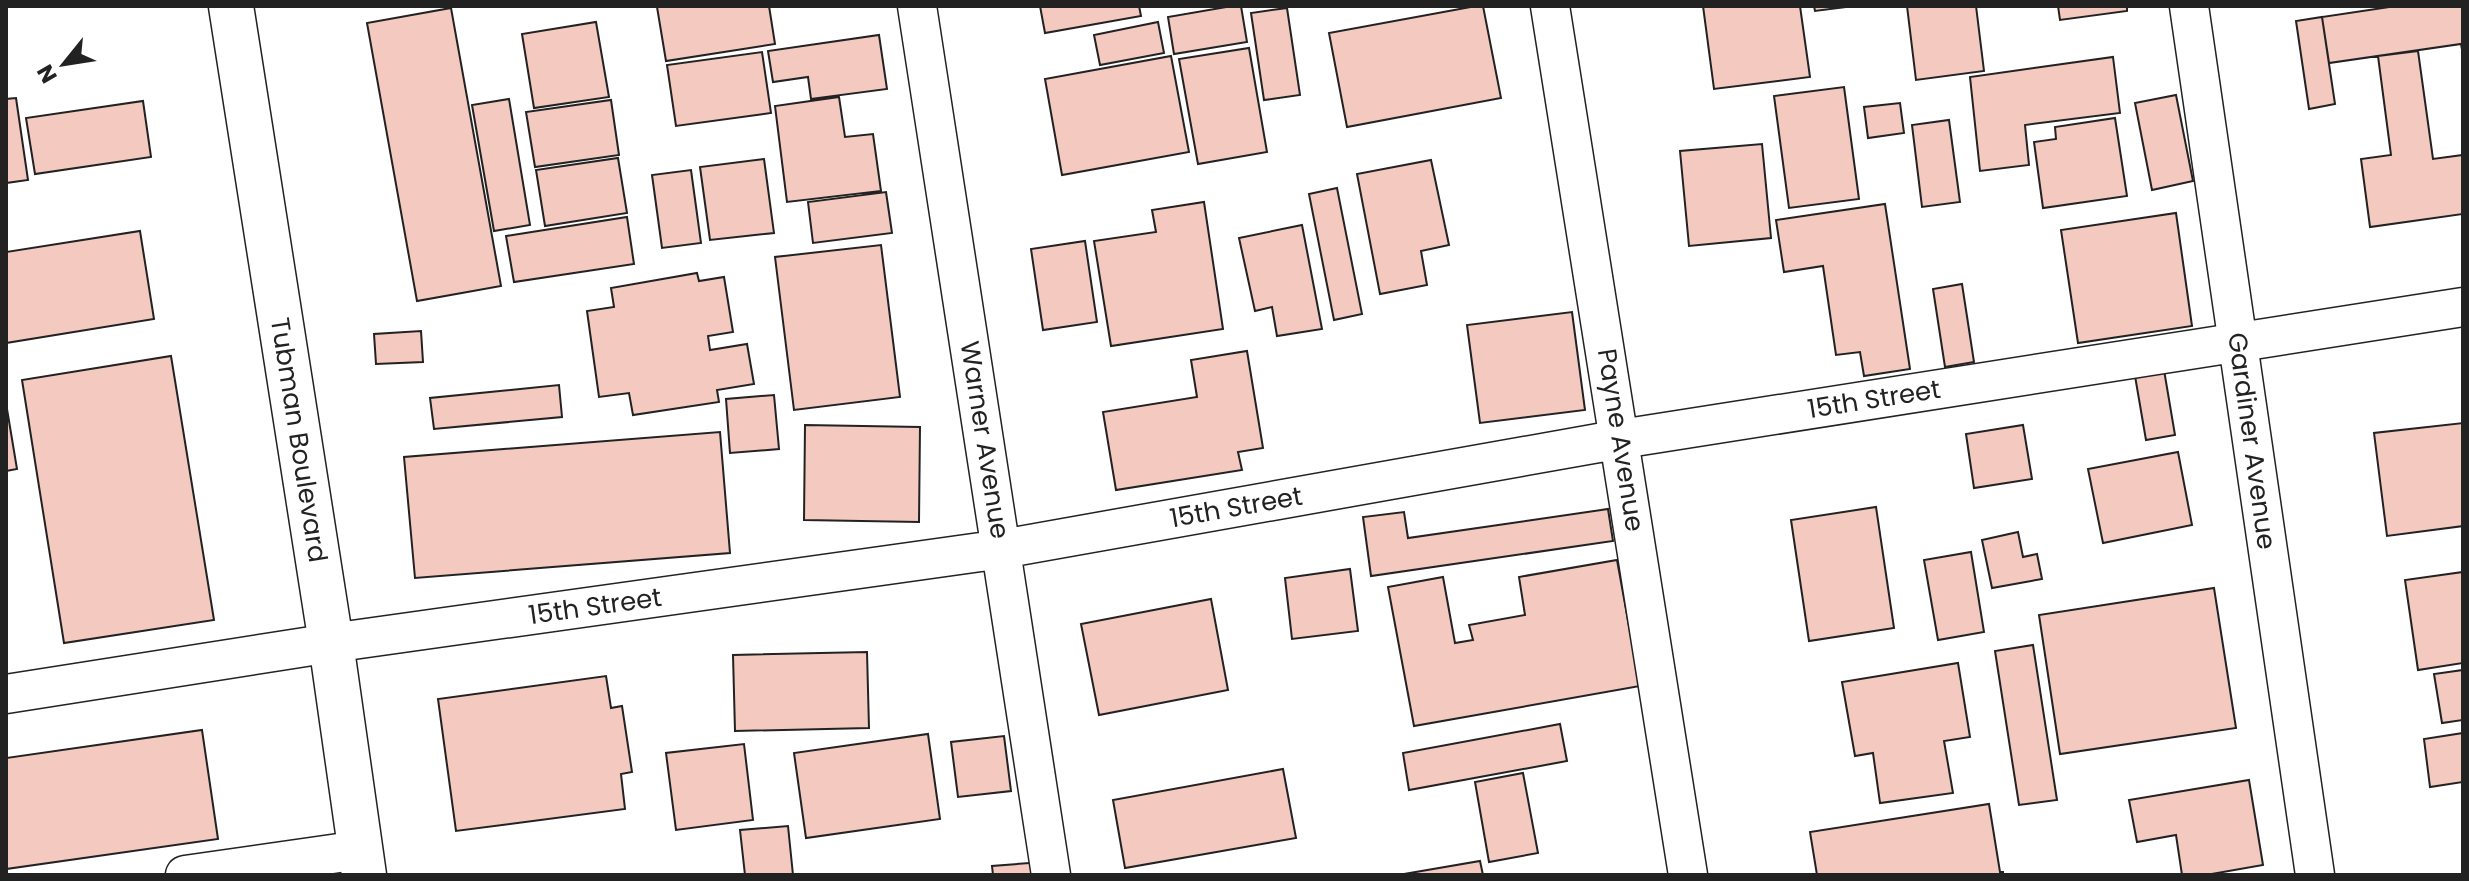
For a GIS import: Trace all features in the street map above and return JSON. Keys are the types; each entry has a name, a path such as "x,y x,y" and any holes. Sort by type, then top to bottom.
{"highway":[{"name":"Tubman Boulevard","path":"231,6 331,643 362,863"}],"street":[{"name":"Warner Avenue","path":"917,6 1051,875"},
{"name":"Payne Avenue","path":"1550,6 1688,875"},
{"name":"Gardiner Avenue","path":"2189,6 2315,875"},
{"name":"15th Street","path":"6,694 331,643 1002,549 1621,439 2463,307"},
{"path":"185,875 362,863"}],"building":[{"path":"769,6 775,44 666,61 657,7"},
{"path":"1040,6 1139,6 1141,16 1045,33"},
{"path":"1241,6 1247,42 1174,54 1168,17"},
{"path":"1483,6 1501,98 1347,127 1329,33"},
{"path":"1703,6 1800,6 1810,77 1714,89"},
{"path":"1814,6 1854,6 1815,11"},
{"path":"1907,6 1976,6 1984,71 1916,80"},
{"path":"2058,6 2127,6 2127,11 2060,20"},
{"path":"2396,6 2463,6 2463,55 2461,44 2329,63 2322,17"},
{"path":"451,8 501,286 417,301 367,23"},
{"path":"1287,8 1300,95 1264,100 1251,13"},
{"path":"2322,17 2335,104 2309,109 2296,21"},
{"path":"596,22 609,97 534,108 522,34"},
{"path":"1158,22 1164,53 1100,65 1094,35"},
{"path":"879,35 887,89 811,99 808,77 773,82 768,51"},
{"path":"1249,48 1267,152 1198,164 1179,59"},
{"path":"2418,51 2433,159 2463,155 2463,214 2370,227 2361,159 2391,155 2378,56"},
{"path":"762,52 771,113 676,126 667,65"},
{"path":"1171,56 1189,152 1062,175 1045,79"},
{"path":"2113,57 2120,113 2025,125 2029,165 1980,171 1970,77"},
{"path":"1844,87 1859,199 1789,208 1774,96"},
{"path":"2176,95 2193,181 2152,190 2135,103"},
{"path":"839,97 845,137 873,134 881,191 787,202 775,106"},
{"path":"16,98 28,180 6,183 6,99"},
{"path":"509,99 530,225 494,231 472,105"},
{"path":"611,100 619,155 535,167 526,112"},
{"path":"143,101 151,157 35,174 26,118"},
{"path":"1900,103 1904,133 1868,138 1864,107"},
{"path":"2115,118 2127,196 2043,208 2034,142 2056,139 2055,127"},
{"path":"1949,120 1960,202 1922,207 1912,125"},
{"path":"1762,144 1771,238 1689,246 1680,151"},
{"path":"618,158 627,213 545,226 536,170"},
{"path":"764,159 774,233 710,240 700,167"},
{"path":"1431,160 1449,245 1421,251 1427,285 1380,294 1357,174"},
{"path":"691,170 701,243 662,248 652,175"},
{"path":"1337,188 1362,314 1334,320 1309,194"},
{"path":"886,192 892,233 813,243 808,202"},
{"path":"1204,202 1223,329 1111,346 1094,241 1156,232 1152,210"},
{"path":"1885,204 1910,369 1864,376 1860,352 1836,355 1823,266 1784,272 1776,220"},
{"path":"2176,213 2192,326 2078,343 2061,230"},
{"path":"627,217 634,264 514,282 506,236"},
{"path":"1302,225 1322,329 1277,336 1272,307 1255,311 1239,238"},
{"path":"140,231 154,319 6,343 6,252"},
{"path":"1085,241 1097,322 1043,330 1031,249"},
{"path":"881,245 900,397 794,410 775,257"},
{"path":"697,273 699,281 724,277 733,332 708,336 710,350 747,344 754,384 717,390 719,402 633,415 629,393 599,397 587,311 614,307 611,288"},
{"path":"1962,284 1974,362 1945,367 1933,289"},
{"path":"1572,312 1585,410 1480,423 1467,325"},
{"path":"421,331 423,362 376,364 374,334"},
{"path":"1247,351 1263,448 1238,452 1242,470 1116,490 1103,412 1197,397 1191,360"},
{"path":"171,356 214,620 64,643 22,380"},
{"path":"2164,370 2175,435 2146,440 2135,376"},
{"path":"559,385 562,417 434,429 430,398"},
{"path":"774,395 779,449 730,453 726,399"},
{"path":"6,403 17,469 6,471"},
{"path":"2463,423 2463,526 2387,536 2374,433"},
{"path":"805,425 920,427 919,522 804,520"},
{"path":"2023,425 2032,479 1974,488 1966,434"},
{"path":"720,432 730,553 415,578 404,457"},
{"path":"2178,452 2192,525 2103,543 2088,469"},
{"path":"1876,507 1894,628 1809,641 1791,520"},
{"path":"1608,509 1613,541 1371,576 1363,517 1404,512 1408,538"},
{"path":"2018,532 2023,557 2037,554 2042,579 1992,588 1982,540"},
{"path":"1971,552 1984,632 1938,640 1924,560"},
{"path":"1617,560 1640,686 1414,726 1388,587 1443,577 1455,643 1473,640 1469,625 1525,615 1519,577"},
{"path":"1350,569 1358,631 1292,639 1285,578"},
{"path":"2463,572 2463,663 2418,670 2405,580"},
{"path":"2214,588 2236,728 2060,754 2039,615"},
{"path":"1211,599 1228,690 1099,715 1081,624"},
{"path":"2033,645 2057,800 2019,805 1995,651"},
{"path":"867,652 869,728 735,731 733,655"},
{"path":"1958,663 1970,737 1944,741 1953,793 1880,803 1873,753 1855,756 1842,682"},
{"path":"2463,670 2463,720 2442,723 2434,674"},
{"path":"606,676 611,708 622,706 632,772 621,774 625,809 456,831 438,699"},
{"path":"1560,724 1567,761 1409,790 1403,753"},
{"path":"202,730 218,839 6,869 6,758"},
{"path":"2463,733 2463,782 2430,787 2424,739"},
{"path":"928,734 940,819 806,838 794,753"},
{"path":"1004,736 1011,791 958,797 951,742"},
{"path":"744,744 753,820 676,830 666,753"},
{"path":"1283,769 1296,838 1125,868 1113,800"},
{"path":"1523,773 1538,853 1489,862 1475,782"},
{"path":"2249,780 2263,865 2206,875 2182,875 2176,835 2137,842 2129,800"},
{"path":"1989,804 2003,875 1817,875 1810,832"},
{"path":"788,826 793,875 745,875 740,830"},
{"path":"1480,861 1483,875 1404,874"},
{"path":"1043,862 1045,875 993,875 992,866"}]}
